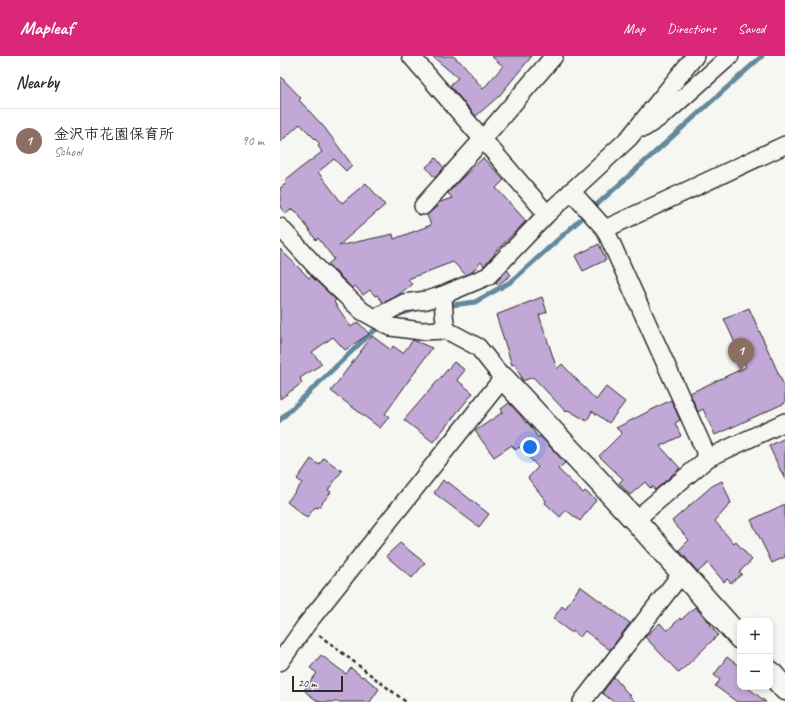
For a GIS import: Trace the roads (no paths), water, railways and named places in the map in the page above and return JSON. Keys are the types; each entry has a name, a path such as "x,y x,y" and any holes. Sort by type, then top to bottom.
{"street":[{"path":"410,56 547,214"},
{"path":"423,206 554,56"},
{"path":"280,227 320,271 362,311 382,322 421,331 444,310 488,276 547,214 629,138 695,56"},
{"path":"629,138 666,113 730,56"},
{"path":"596,218 785,145"},
{"path":"572,191 596,218 708,458"},
{"path":"382,322 404,303 427,300 444,310 478,347 503,378 635,520 737,635"},
{"path":"280,662 306,625 503,378"},
{"path":"635,520 708,458 785,422"},
{"path":"582,702 682,573"},
{"path":"773,675 785,689"}],"waterway":[{"path":"445,306 475,302 512,281 762,56"},
{"path":"399,314 416,309"},
{"path":"280,420 372,332 382,326"}],"place":[{"name":"金沢市花園保育所","path":"741,371"}]}
